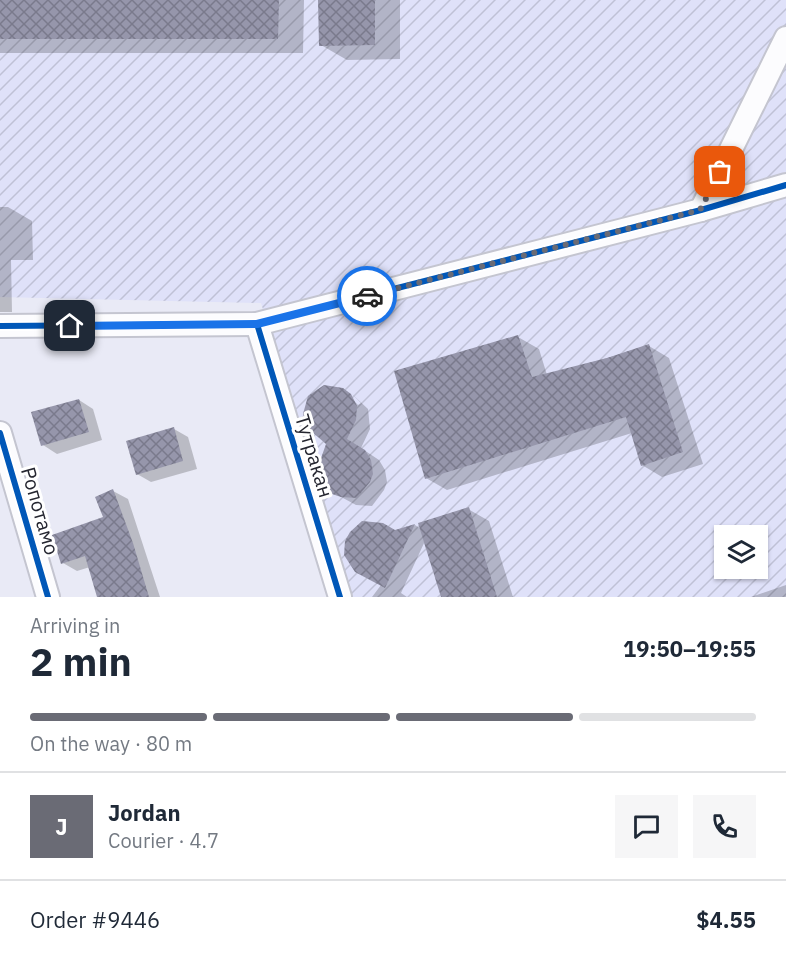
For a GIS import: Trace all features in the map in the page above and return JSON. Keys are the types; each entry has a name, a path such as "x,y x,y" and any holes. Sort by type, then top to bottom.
{"street":[{"path":"700,210 786,38"},
{"path":"0,326 257,324 700,210 786,185"},
{"name":"Тутракан","path":"257,324 340,597"},
{"name":"Ропотамо","path":"0,433 48,597"}],"shaded area":[{"path":"0,0 786,0 786,597 353,597 261,303 0,297"}],"building":[{"path":"0,0 279,0 278,39 0,39"},
{"path":"318,0 375,0 375,45 319,46"},
{"path":"518,335 532,377 607,358 649,344 683,452 641,466 626,417 425,479 394,371"},
{"path":"324,385 343,388 351,394 357,406 356,420 347,439 365,450 371,460 373,474 370,482 357,498 341,497 329,493 318,477 319,464 326,444 310,430 303,414 308,396"},
{"path":"79,399 89,432 41,446 31,412"},
{"path":"174,427 183,461 136,475 126,441"},
{"path":"113,489 133,543 149,597 97,597 85,556 61,564 52,535 103,517 95,497"},
{"path":"469,507 497,597 441,597 418,523"},
{"path":"362,521 383,523 395,530 415,524 385,588 355,572 344,555 345,541 350,532"}],"cycle path":[{"path":"0,326 257,324 701,210 786,185"},
{"path":"257,324 340,597"},
{"path":"0,433 48,597"}],"way so far":[{"path":"367,296 700,210 720,172"}],"route":[{"path":"70,326 257,324 367,296"}]}
